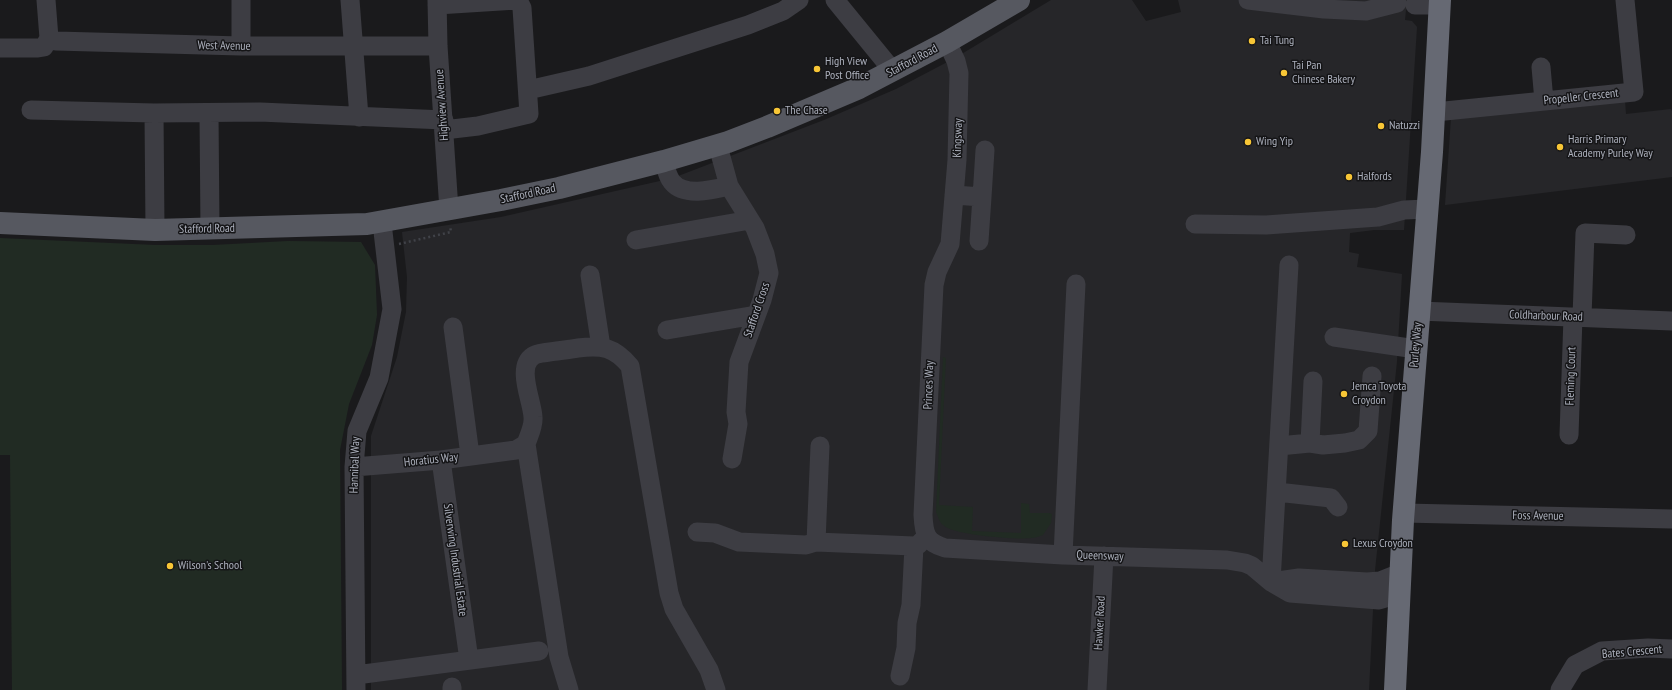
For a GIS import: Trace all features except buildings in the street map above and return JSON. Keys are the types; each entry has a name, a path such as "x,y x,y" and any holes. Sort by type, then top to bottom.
{"highway":[{"name":"Purley Way","path":"1395,690 1400,573 1435,112 1440,3"}],"main road":[{"name":"Stafford Road","path":"0,223 155,230 333,226 382,223 560,188 718,146 826,103 893,71 947,42 1019,0"}],"street":[{"path":"2,48 44,47 49,38 46,0"},
{"path":"241,0 241,46"},
{"path":"350,0 352,46 359,117"},
{"path":"31,110 208,114 260,112 359,117 444,125 478,126 526,116 529,114 522,8 517,0 437,2"},
{"path":"528,90 618,68 748,25 783,10 799,0"},
{"path":"835,0 893,71"},
{"path":"1248,0 1324,9 1366,10 1406,4 1440,3"},
{"name":"Propeller Crescent","path":"1435,112 1634,92 1624,0"},
{"name":"Highview Avenue","path":"437,2 438,46 449,210"},
{"name":"West Avenue","path":"49,38 66,42 241,46 438,46"},
{"name":"Kingsway","path":"947,42 956,61 960,86 952,236"},
{"path":"1541,67 1544,101"},
{"path":"154,113 155,230"},
{"path":"208,114 210,229"},
{"name":"Stafford Cross","path":"718,146 729,186 755,228 765,254 769,273 762,300 739,362 736,412 738,424 732,459"},
{"path":"979,241 985,150"},
{"path":"664,161 671,181 685,190 708,190 729,186"},
{"path":"954,195 982,197"},
{"path":"1195,224 1266,225 1378,217 1404,210 1427,209"},
{"path":"636,240 750,220"},
{"name":"Hannibal Way","path":"356,683 354,467 357,431 380,378 392,310 386,247 382,223"},
{"name":"Fleming Court","path":"1569,435 1577,317 1585,233 1626,236"},
{"name":"Princes Way","path":"900,676 906,648 907,623 911,605 923,515 934,285 937,272 946,255 952,236"},
{"path":"1289,265 1271,582 1299,578 1367,582 1380,581 1400,573"},
{"path":"590,275 601,347"},
{"path":"1063,555 1076,284"},
{"name":"Coldharbour Road","path":"1419,311 1672,321"},
{"path":"667,330 756,315"},
{"path":"453,327 470,456"},
{"path":"1334,337 1416,349"},
{"path":"569,690 559,657 526,444 531,431 533,418 524,371 527,362 534,355 592,346 612,349 630,366 669,593 674,610 709,670 716,690"},
{"path":"1279,446 1310,443 1323,445 1359,440 1368,431 1372,376"},
{"path":"1310,443 1313,381"},
{"name":"Horatius Way","path":"354,467 441,460 516,450 526,444"},
{"path":"816,542 820,446"},
{"name":"Silverwing Industrial Estate","path":"441,460 469,660"},
{"path":"1277,492 1331,498 1338,507"},
{"name":"Foss Avenue","path":"1404,513 1672,519"},
{"path":"697,532 714,533 739,542 806,545 816,542 920,541"},
{"name":"Queensway","path":"920,541 945,548 1063,555 1177,558 1239,562 1252,566 1271,582 1290,593 1379,600 1399,594"},
{"name":"Hawker Road","path":"1097,690 1104,556"},
{"name":"Bates Crescent","path":"1560,690 1575,665 1602,651 1648,648 1672,649"},
{"path":"356,683 469,660 539,651"}],"path":[{"path":"386,247 451,232 449,210"}],"shaded area":[{"path":"1051,0 1132,0 1146,21 1181,12 1178,0 1407,0 1405,20 1412,21 1417,27 1404,230 1374,230 1350,233 1349,252 1359,254 1357,267 1402,274 1397,361 1375,570 1369,690 371,690 371,436 397,357 406,312 407,277 402,232 501,217 673,178 824,120 896,89 955,58"},
{"name":"Harris Primary Academy Purley Way","path":"1625,101 1626,114 1671,109 1672,177 1445,205 1451,118"},
{"name":"Wilson's School","path":"0,238 155,245 213,245 288,241 361,242 375,265 377,315 372,345 349,404 340,450 342,690 12,690 10,455 0,455"},
{"path":"943,357 946,358 939,505 973,507 972,531 1021,533 1021,503 1029,504 1030,513 1052,514 1051,523 1043,535 1034,538 985,536 949,529 940,521 936,512"}],"place":[{"name":"Tai Tung","path":"1252,41"},
{"name":"High View Post Office","path":"817,69"},
{"name":"Tai Pan Chinese Bakery","path":"1284,73"},
{"name":"The Chase","path":"777,111"},
{"name":"Natuzzi","path":"1381,126"},
{"name":"Wing Yip","path":"1248,142"},
{"name":"Harris Primary Academy Purley Way","path":"1560,147"},
{"name":"Halfords","path":"1349,177"},
{"name":"Jemca Toyota Croydon","path":"1344,394"},
{"name":"Lexus Croydon","path":"1345,544"},
{"name":"Wilson's School","path":"170,566"}]}
